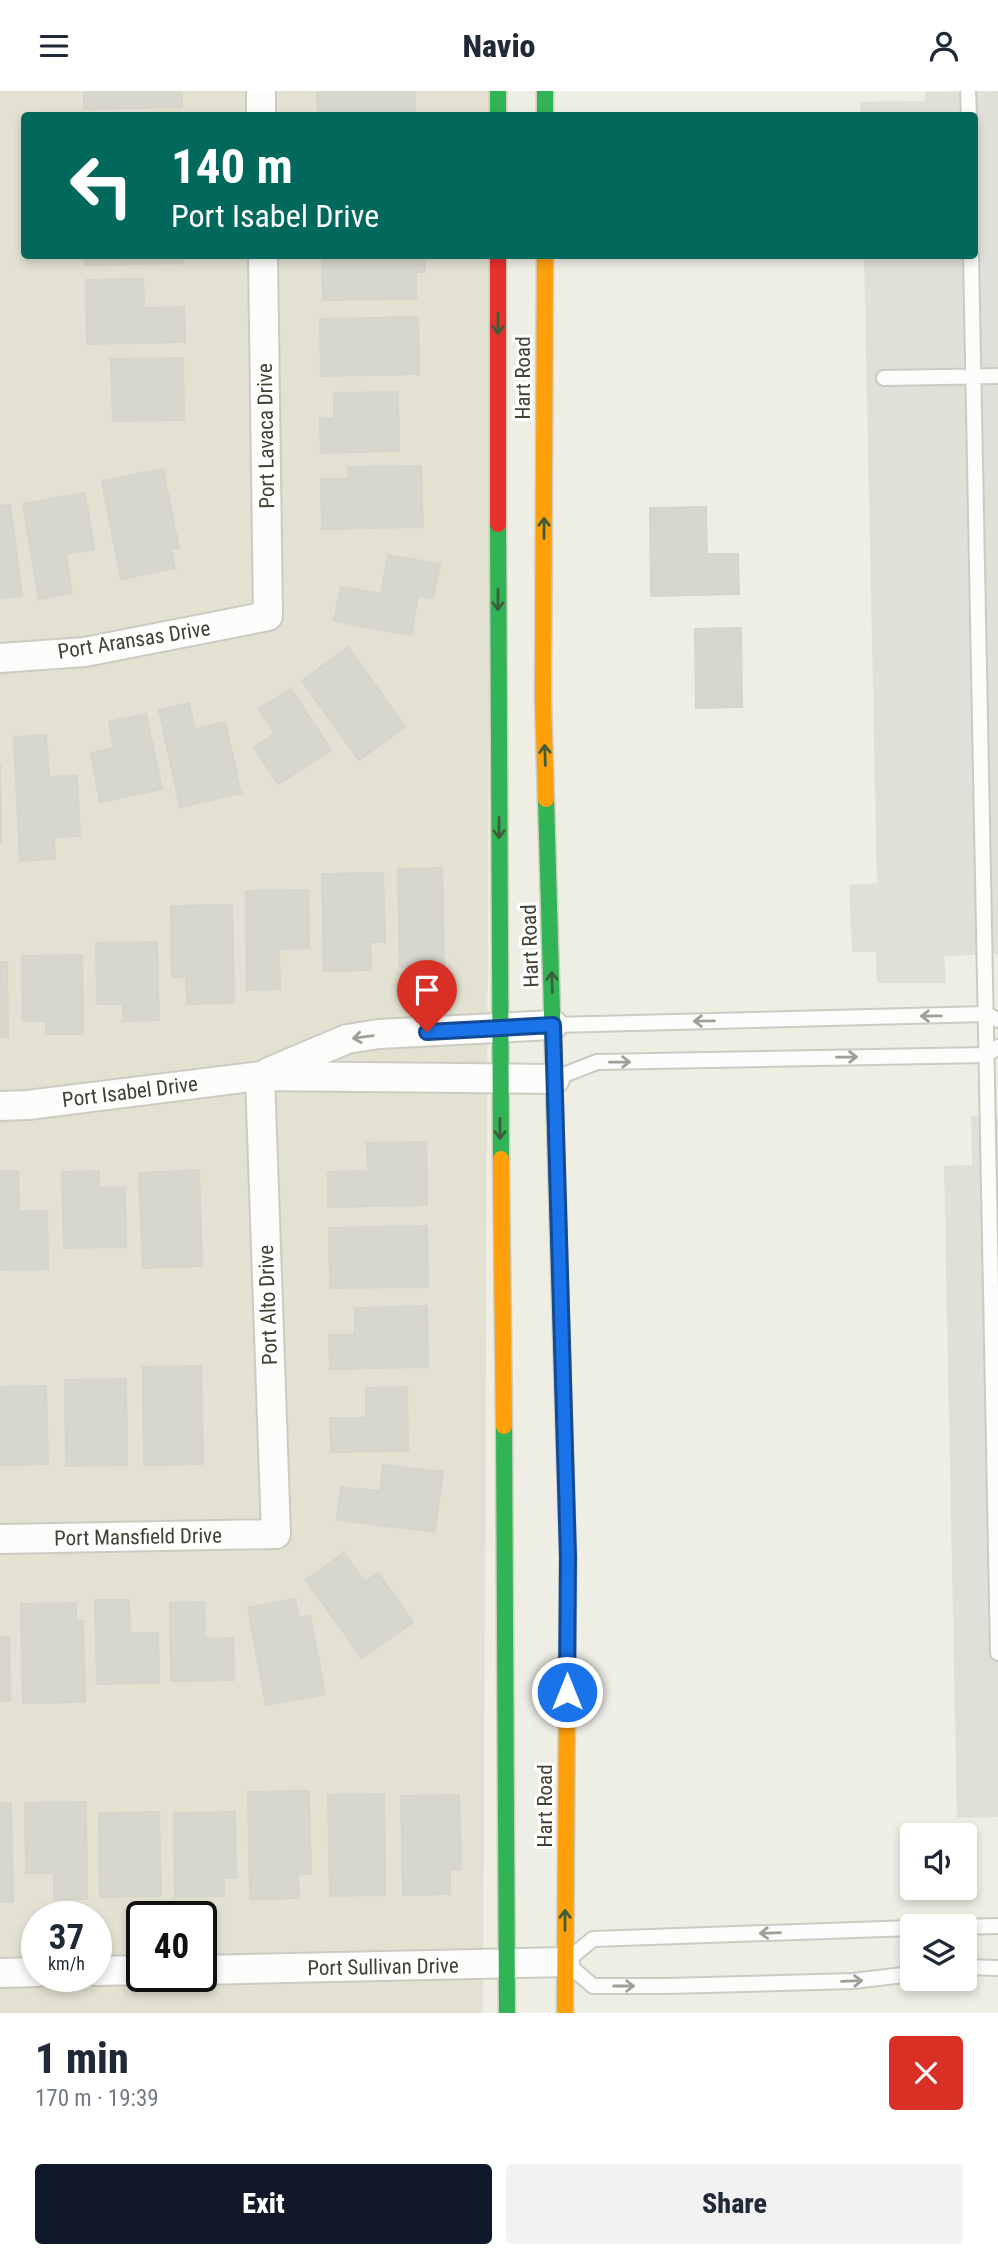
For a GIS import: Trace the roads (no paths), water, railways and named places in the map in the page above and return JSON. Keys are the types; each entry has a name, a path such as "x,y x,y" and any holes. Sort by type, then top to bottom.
{"street":[{"path":"261,91 261,112"},
{"path":"498,91 498,112"},
{"path":"545,91 545,112"},
{"name":"Port Lavaca Drive","path":"263,259 268,616"},
{"name":"Hart Road","path":"498,259 499,1080 504,1377 507,2013"},
{"name":"Hart Road","path":"545,259 543,701 568,1557 565,2013"},
{"name":"Port Aransas Drive","path":"0,657 85,652 268,616"},
{"name":"Port Isabel Drive","path":"260,1076 347,1039 379,1034 553,1025"},
{"name":"Port Isabel Drive","path":"0,1106 28,1105 260,1076 555,1079"},
{"name":"Port Alto Drive","path":"260,1076 276,1534"},
{"name":"Port Mansfield Drive","path":"0,1539 276,1534"},
{"name":"Port Sullivan Drive","path":"217,1969 565,1962"},
{"path":"0,1973 21,1972"}],"lane":[{"path":"968,91 969,112"},
{"path":"971,259 992,1017 998,1653"},
{"path":"884,379 998,376"},
{"path":"553,1025 992,1017"},
{"path":"555,1079 597,1062 992,1051"},
{"path":"977,1927 998,1926"},
{"path":"900,1928 593,1939 565,1962 593,1986 853,1981 900,1975"},
{"path":"977,1967 998,1968"}]}
